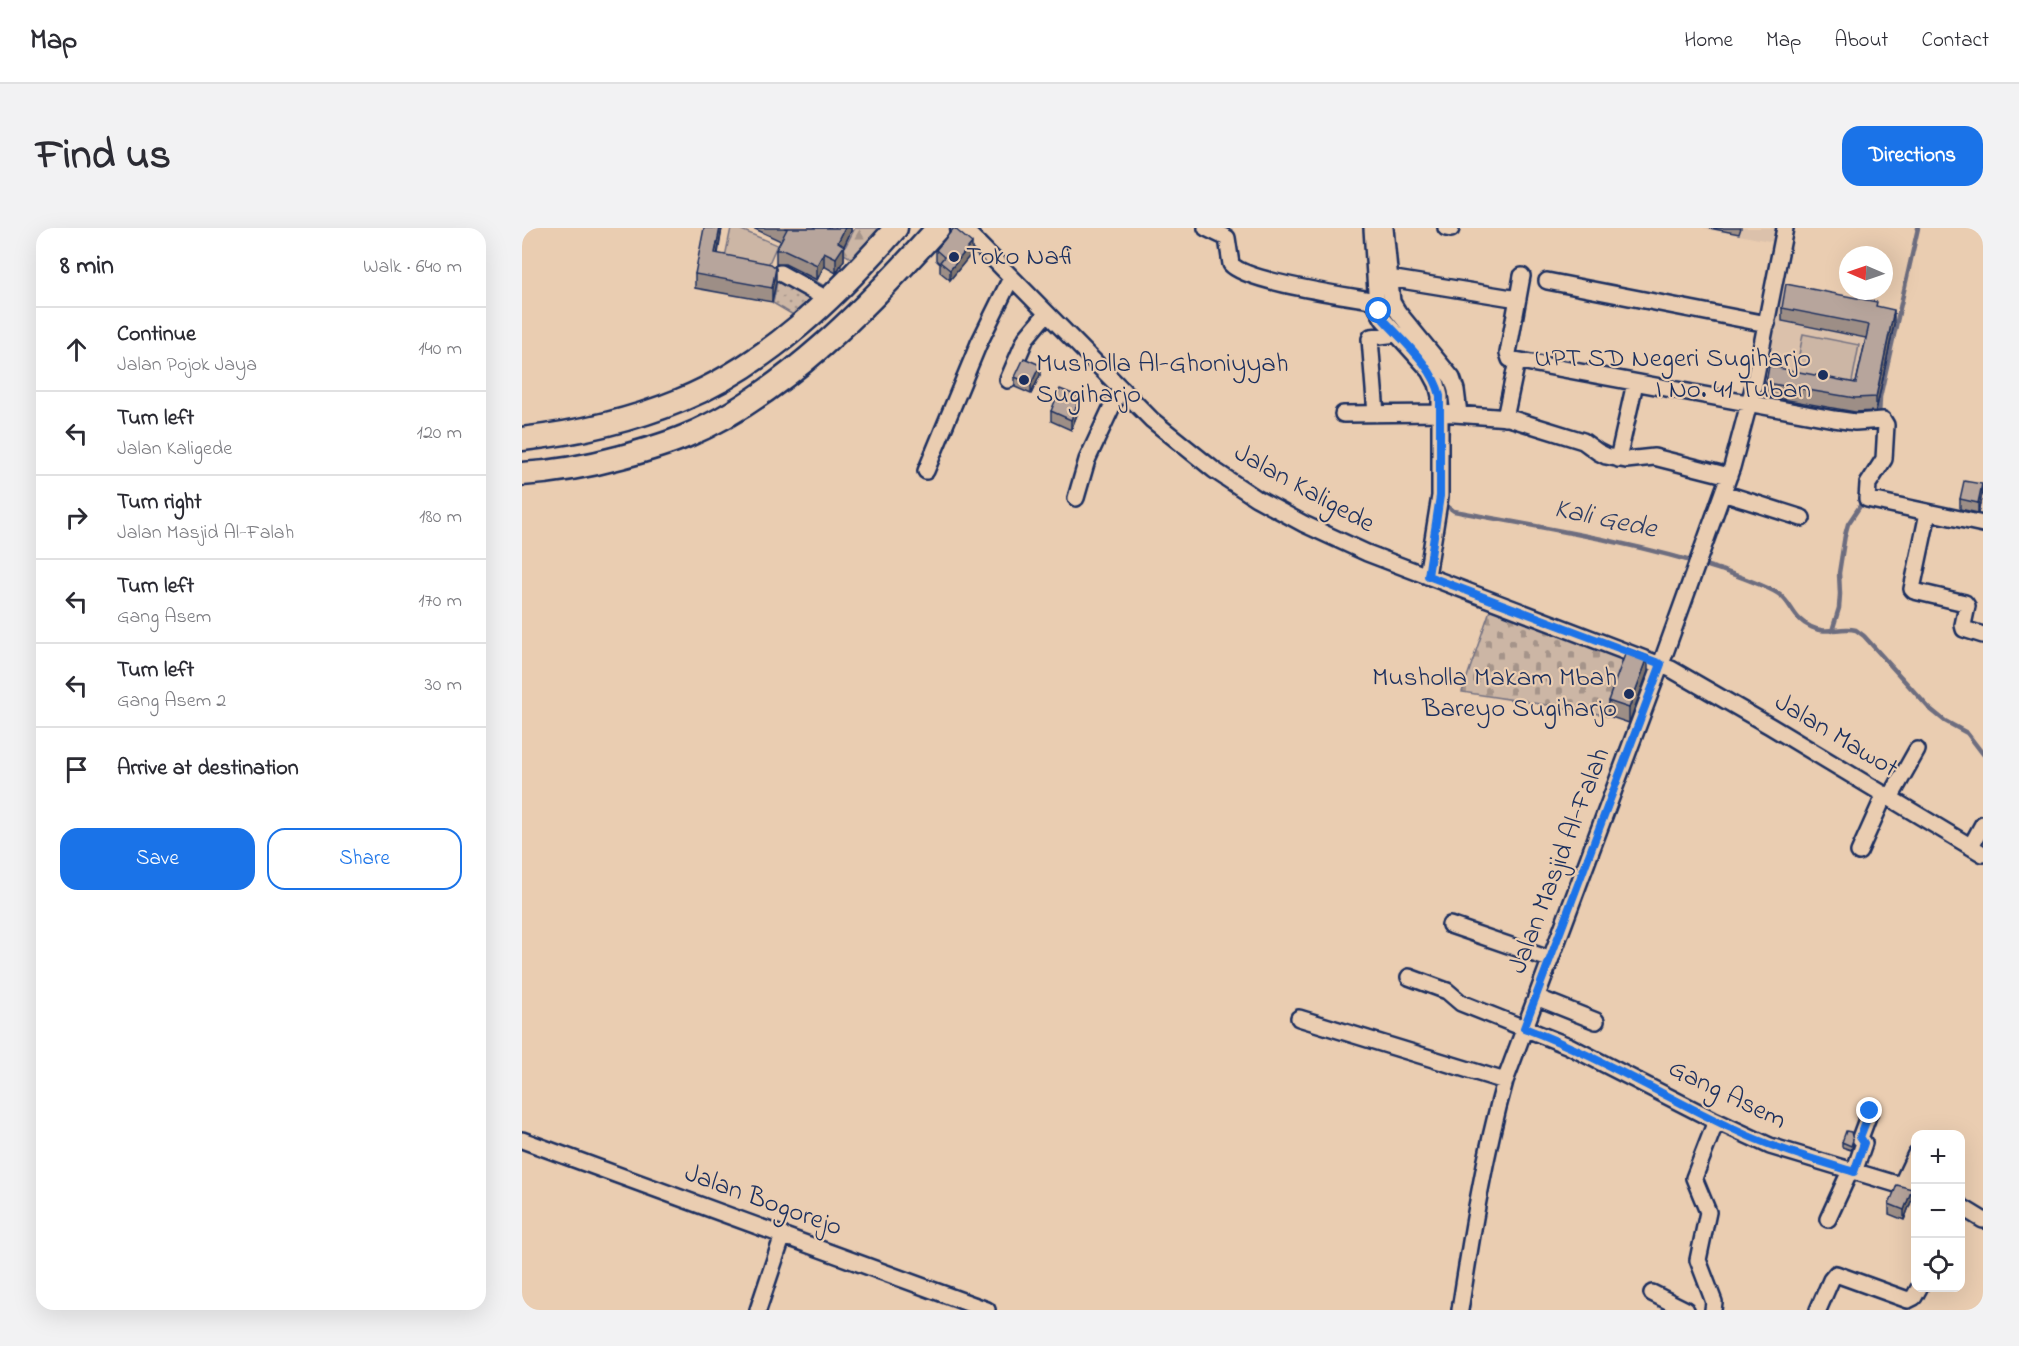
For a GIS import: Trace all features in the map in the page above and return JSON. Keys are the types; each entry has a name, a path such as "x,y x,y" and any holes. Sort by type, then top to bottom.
{"highway":[{"path":"522,439 551,436 620,421 681,400 723,379 798,325 858,269 896,228"},
{"path":"522,474 577,468 653,448 685,437 721,418 773,384 813,353 866,304 938,228"}],"street":[{"name":"Jalan Kaligede","path":"963,228 1159,426 1196,456 1256,498 1344,543 1661,664"},
{"path":"1206,228 1227,238 1231,264 1240,271 1290,286 1376,300"},
{"path":"1372,228 1376,300 1381,315 1435,380 1440,396 1450,414"},
{"path":"1385,228 1391,299 1395,309 1452,378 1456,390 1450,414 1428,576"},
{"name":"Jalan Masjid Al-Falah","path":"1460,1310 1484,1168 1505,1081 1729,476 1750,404 1785,228"},
{"path":"780,273 827,299"},
{"path":"1522,276 1509,358 1834,419 1855,422 1885,421 1884,457 1868,484 1867,499 1983,524"},
{"path":"926,471 979,343 1011,278"},
{"path":"1389,278 1518,299"},
{"path":"1547,281 1767,324"},
{"path":"1008,380 1026,338 1046,314"},
{"path":"1376,414 1370,339 1397,334"},
{"path":"1505,418 1517,361"},
{"path":"1618,459 1635,383"},
{"path":"1076,498 1087,460 1120,389"},
{"path":"1343,414 1450,414 1505,418 1584,441 1603,456 1618,459 1654,457 1729,476"},
{"path":"1723,493 1802,518"},
{"path":"1928,513 1911,589 1965,603 1967,608 1963,627 1965,630 1983,635"},
{"name":"Jalan Mawot","path":"1661,664 1770,726 1977,850"},
{"path":"1858,852 1887,796 1917,750"},
{"path":"1977,850 1983,824"},
{"path":"1450,925 1550,959"},
{"name":"Gang Asem","path":"1409,977 1447,991 1458,1002 1583,1052 1716,1121 1780,1149 1908,1188"},
{"path":"1536,997 1596,1021"},
{"path":"1299,1018 1505,1081"},
{"path":"1828,1219 1864,1143 1860,1137 1870,1111"},
{"path":"1716,1121 1694,1178 1708,1213 1698,1261 1718,1308"},
{"name":"Jalan Bogorejo","path":"522,1140 987,1310"},
{"path":"1965,1209 1983,1220"},
{"path":"758,1310 783,1236"},
{"path":"1818,1310 1836,1274 1908,1300 1914,1297 1916,1292"},
{"path":"1652,1293 1686,1310"}],"shaded area":[{"path":"1703,228 1777,228 1774,242"},
{"name":"UPT SD Negeri Sugiharjo I No. 41 Tuban","path":"1779,296 1895,319 1876,416 1864,418 1758,401"}],"green space":[{"path":"731,228 737,228 777,245 766,270 724,262"},
{"path":"855,228 880,228 853,259 842,253"},
{"path":"800,272 826,287 795,316 773,303 778,277 796,278"},
{"path":"1803,334 1859,345 1851,387 1795,376"},
{"path":"1491,607 1628,659 1607,716 1462,692"}],"building":[{"path":"704,228 720,228 715,253 771,264 776,268 772,288 695,274"},
{"path":"784,228 845,228 838,242 844,246 836,258 824,252 817,265 785,250 776,250 787,229"},
{"path":"954,228 972,243 950,270 940,262 944,257 936,250"},
{"path":"1786,284 1839,294 1839,300 1877,302 1876,306 1894,310 1876,397 1855,398 1766,383 1769,366 1856,383 1869,325 1782,308"},
{"path":"1024,358 1040,365 1031,384 1015,377"},
{"path":"1060,389 1080,397 1071,420 1051,411"},
{"path":"1964,481 1982,484 1978,503 1960,499"},
{"path":"1627,649 1648,657 1629,708 1608,701"},
{"path":"1846,1131 1851,1132 1853,1140 1851,1146 1842,1142"},
{"path":"1897,1185 1911,1189 1904,1210 1889,1204"}],"waterway":[{"path":"1879,418 1880,397 1918,228"},
{"name":"Kali Gede","path":"1441,375 1448,403 1447,450"},
{"name":"Kali Gede","path":"1447,497 1447,506 1454,511 1655,551 1721,570 1775,592 1784,599 1800,620 1811,627 1822,630 1856,630 1929,708 1945,721 1967,733 1983,754"},
{"path":"1832,631 1839,608 1839,573 1845,535 1848,524 1862,499"}],"place":[{"name":"Toko Nafi","path":"954,257"},
{"name":"UPT SD Negeri Sugiharjo I No. 41 Tuban","path":"1823,375"},
{"name":"Musholla Al-Ghoniyyah Sugiharjo","path":"1024,380"},
{"name":"Musholla Makam Mbah Bareyo Sugiharjo","path":"1629,694"}],"route":[{"path":"1379,311 1383,319 1430,371 1440,396 1439,513 1428,576 1661,664 1524,1028 1583,1052 1712,1119 1770,1146 1854,1172 1864,1143 1860,1137 1870,1111"}]}
